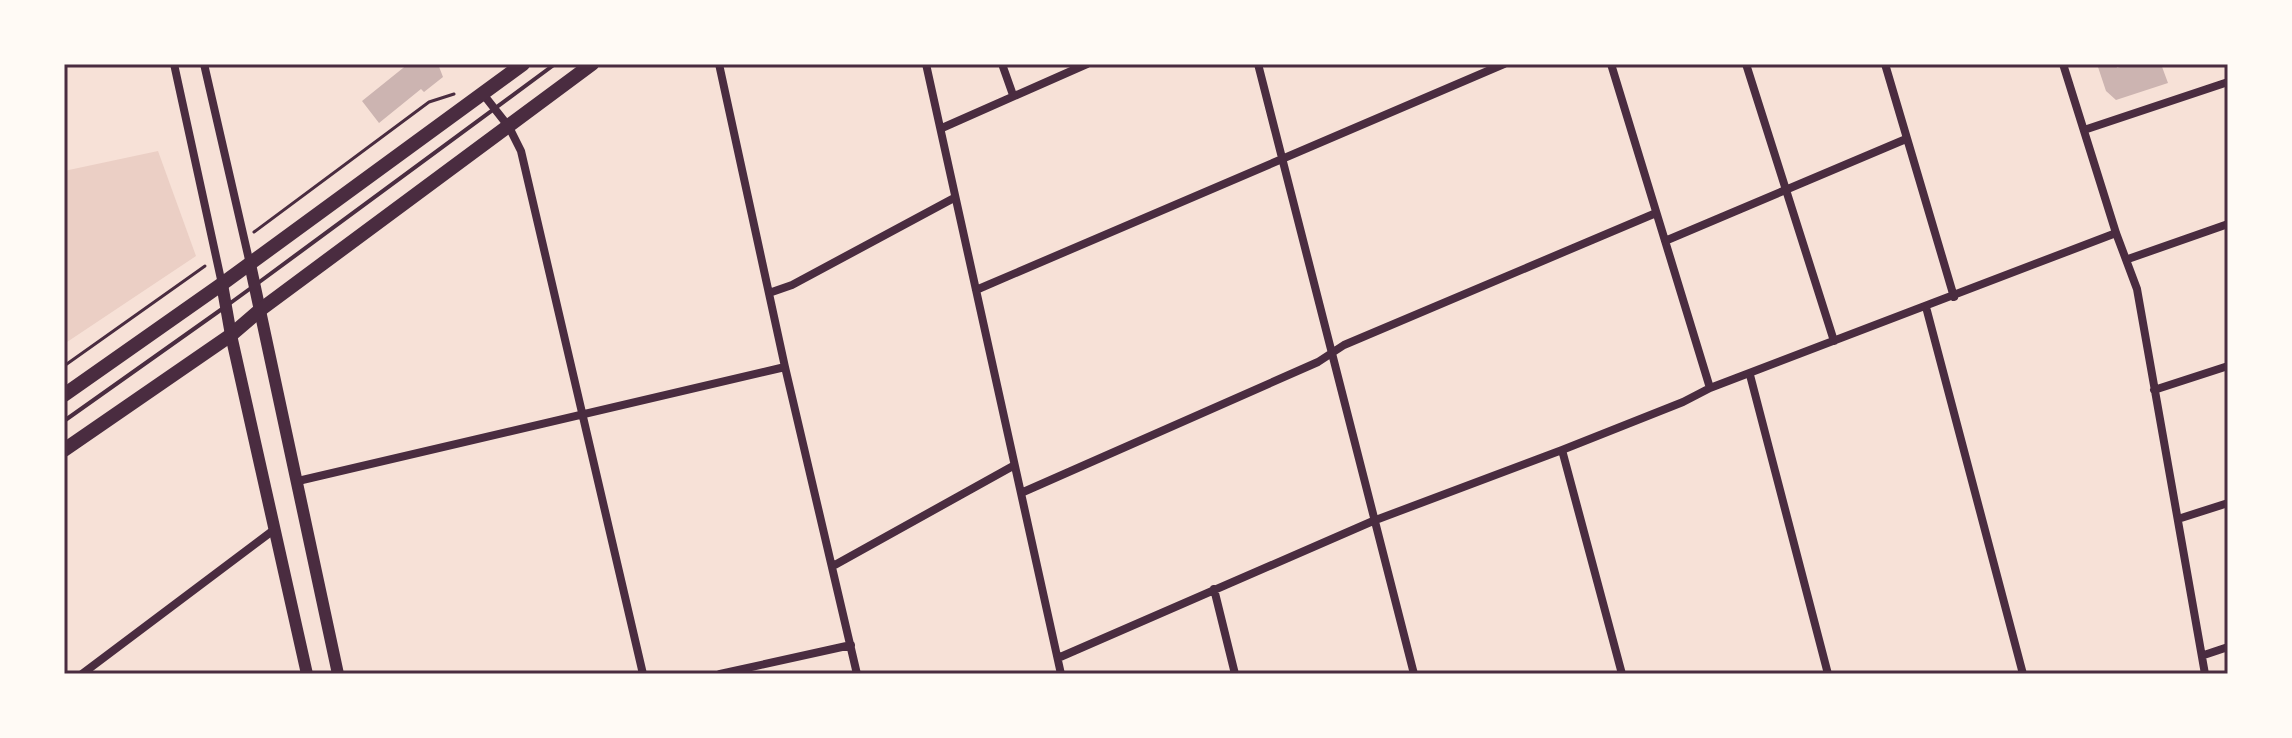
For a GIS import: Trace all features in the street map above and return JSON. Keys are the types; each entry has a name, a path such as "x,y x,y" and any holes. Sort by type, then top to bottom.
{"main road":[{"path":"64,395 250,264 523,64"},
{"path":"64,450 231,335 260,310 592,64"},
{"path":"250,264 338,674"},
{"path":"222,284 307,674"}],"street":[{"path":"174,64 222,284"},
{"path":"204,64 237,219 250,264"},
{"path":"719,64 785,367 857,674"},
{"path":"926,64 1061,674"},
{"path":"1002,64 1013,95"},
{"path":"942,128 1087,64"},
{"path":"1258,64 1414,674"},
{"path":"976,290 1504,64"},
{"path":"1611,64 1710,388"},
{"path":"1746,64 1834,341"},
{"path":"1885,64 1954,297"},
{"path":"2063,64 2116,233 2137,289 2205,674"},
{"path":"2084,130 2228,82"},
{"path":"483,94 509,127 521,151 643,674"},
{"path":"1665,241 1906,139"},
{"path":"769,293 792,285 954,198"},
{"path":"1021,493 1318,362 1344,345 1656,213"},
{"path":"2128,259 2228,224"},
{"path":"1058,658 1373,521 2116,233"},
{"path":"1926,307 2023,674"},
{"path":"2154,390 2228,366"},
{"path":"298,481 785,367"},
{"path":"1750,375 1828,674"},
{"path":"1562,450 1622,674"},
{"path":"833,566 1013,466"},
{"path":"2178,519 2228,503"},
{"path":"82,674 276,528"},
{"path":"1214,589 1235,674"},
{"path":"720,674 851,645"},
{"path":"2204,655 2228,647"}],"lane":[{"path":"64,421 254,286 555,64"}],"path":[{"path":"244,239 429,102 460,91"},
{"path":"64,366 217,258"}],"shaded area":[{"path":"158,151 196,256 64,344 64,171"}],"building":[{"path":"408,64 438,64 443,77 424,92 421,89 379,123 362,101"},
{"path":"2097,64 2116,64 2117,68 2130,64 2161,64 2168,83 2116,100 2106,91"}]}
